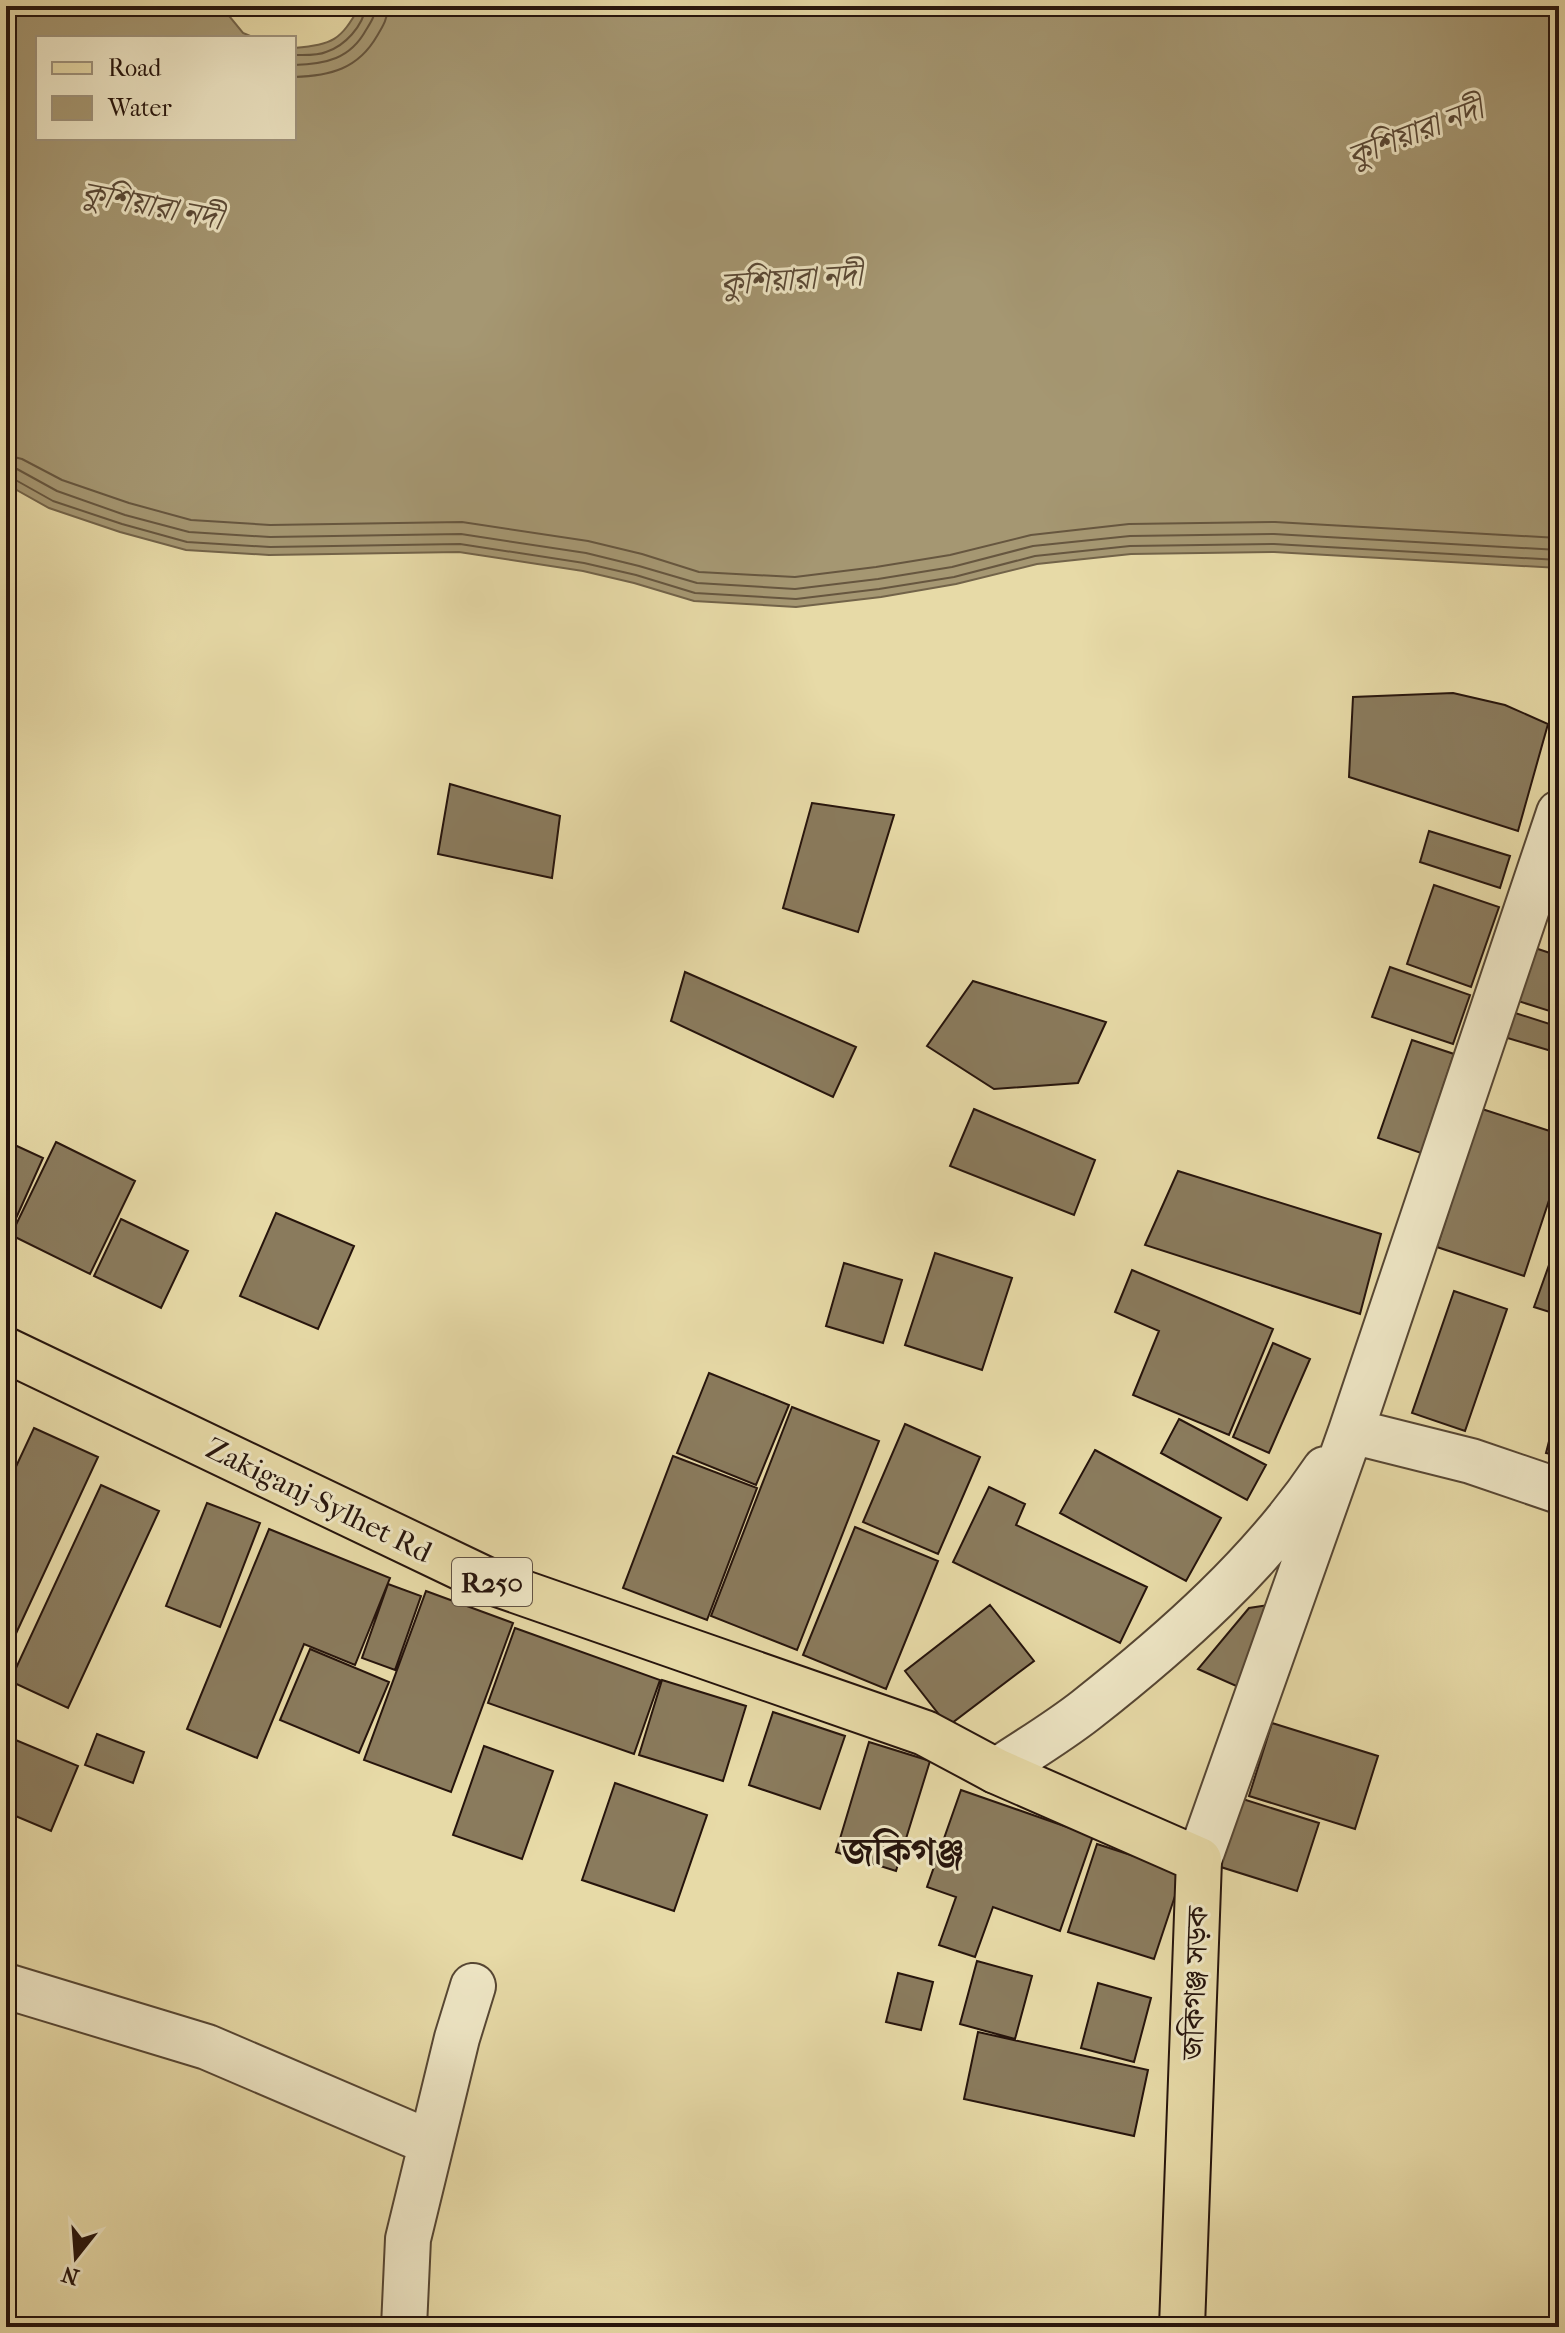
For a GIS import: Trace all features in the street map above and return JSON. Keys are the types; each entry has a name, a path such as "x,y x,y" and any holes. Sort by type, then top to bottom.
{"main road":[{"name":"Zakiganj-Sylhet Rd","path":"6,1350 489,1581 925,1733 996,1771"},
{"path":"996,1771 1199,1860"},
{"name":"জকিগঞ্জ সড়ক","path":"1182,2327 1199,1860"}],"street":[{"path":"1199,1860 1351,1431 1559,813"},
{"path":"1351,1431 1471,1461 1559,1491"},
{"path":"996,1771 1085,1711 1242,1574 1316,1483 1351,1431"},
{"path":"6,1986 207,2047 431,2143"},
{"path":"404,2327 408,2239 457,2038 473,1986"}],"water":[{"name":"কুশিয়ারা নদী","path":"6,6 221,6 243,33 250,36 36,36 36,140 296,140 296,48 334,39 347,27 360,6 1559,6 1559,568 1274,552 1131,554 1037,564 956,584 796,607 694,601 583,571 459,552 269,555 186,550 49,508 6,484"}],"building":[{"path":"1453,693 1505,705 1548,724 1518,831 1349,777 1353,697"},
{"path":"450,784 560,816 552,878 438,854"},
{"path":"812,803 894,815 858,932 783,908"},
{"path":"1429,831 1510,856 1500,888 1420,862"},
{"path":"1559,859 1559,920 1540,913"},
{"path":"1434,885 1499,907 1471,987 1407,964"},
{"path":"1529,946 1559,956 1559,1014 1512,999"},
{"path":"1390,967 1470,995 1453,1044 1372,1017"},
{"path":"685,972 856,1047 833,1097 671,1021"},
{"path":"973,981 1106,1022 1078,1083 994,1089 927,1046"},
{"path":"1509,1011 1559,1027 1558,1053 1501,1036"},
{"path":"1412,1040 1454,1054 1421,1153 1378,1138"},
{"path":"974,1109 1095,1160 1074,1215 950,1166"},
{"path":"1482,1109 1559,1134 1559,1170 1524,1276 1437,1247"},
{"path":"6,1141 43,1158 9,1234 6,1233"},
{"path":"56,1142 135,1181 90,1274 11,1235"},
{"path":"1178,1171 1381,1234 1360,1314 1145,1245"},
{"path":"276,1213 354,1246 318,1329 240,1296"},
{"path":"121,1219 188,1251 161,1308 94,1276"},
{"path":"1559,1237 1559,1315 1534,1307"},
{"path":"935,1253 1012,1278 982,1370 905,1345"},
{"path":"844,1263 902,1280 883,1343 826,1326"},
{"path":"1132,1270 1273,1329 1229,1435 1133,1395 1159,1331 1115,1312"},
{"path":"1454,1291 1507,1309 1465,1431 1412,1413"},
{"path":"1273,1343 1310,1359 1269,1453 1233,1437"},
{"path":"709,1373 789,1405 756,1485 677,1453"},
{"path":"1559,1402 1559,1456 1546,1453"},
{"path":"792,1407 879,1441 797,1650 711,1616"},
{"path":"1179,1419 1266,1465 1247,1500 1161,1453"},
{"path":"905,1424 980,1457 938,1554 863,1522"},
{"path":"34,1428 98,1457 6,1655 6,1488"},
{"path":"1095,1450 1221,1518 1186,1581 1060,1513"},
{"path":"673,1456 757,1488 707,1620 623,1588"},
{"path":"101,1485 159,1511 68,1708 10,1681"},
{"path":"989,1487 1025,1504 1016,1525 1147,1587 1120,1643 953,1562"},
{"path":"207,1503 260,1523 220,1627 166,1606"},
{"path":"855,1527 938,1561 886,1689 803,1655"},
{"path":"269,1529 390,1578 355,1665 304,1644 257,1758 187,1729"},
{"path":"388,1584 421,1596 395,1670 362,1658"},
{"path":"426,1591 513,1623 451,1792 364,1760"},
{"path":"1281,1603 1243,1689 1198,1669 1249,1608"},
{"path":"990,1605 1034,1661 948,1726 905,1671"},
{"path":"515,1628 660,1680 634,1754 488,1703"},
{"path":"310,1649 389,1682 359,1753 280,1720"},
{"path":"662,1680 746,1706 723,1781 639,1755"},
{"path":"773,1712 845,1736 820,1809 749,1785"},
{"path":"1272,1723 1378,1756 1355,1829 1249,1796"},
{"path":"97,1734 144,1752 133,1783 85,1765"},
{"path":"6,1736 78,1766 51,1831 6,1812"},
{"path":"869,1742 930,1761 896,1871 836,1852"},
{"path":"484,1746 553,1771 522,1859 453,1835"},
{"path":"615,1783 707,1815 674,1911 582,1880"},
{"path":"961,1790 1093,1836 1060,1931 993,1907 975,1957 939,1945 956,1897 927,1887"},
{"path":"1230,1795 1319,1823 1297,1891 1208,1863"},
{"path":"1097,1844 1183,1872 1154,1959 1068,1932"},
{"path":"977,1961 1032,1976 1015,2039 960,2024"},
{"path":"898,1973 933,1982 921,2030 886,2022"},
{"path":"1098,1983 1151,1998 1134,2062 1081,2048"},
{"path":"978,2032 1148,2070 1134,2136 964,2099"}],"district":[{"name":"জকিগঞ্জ","path":"903,1851"}]}
